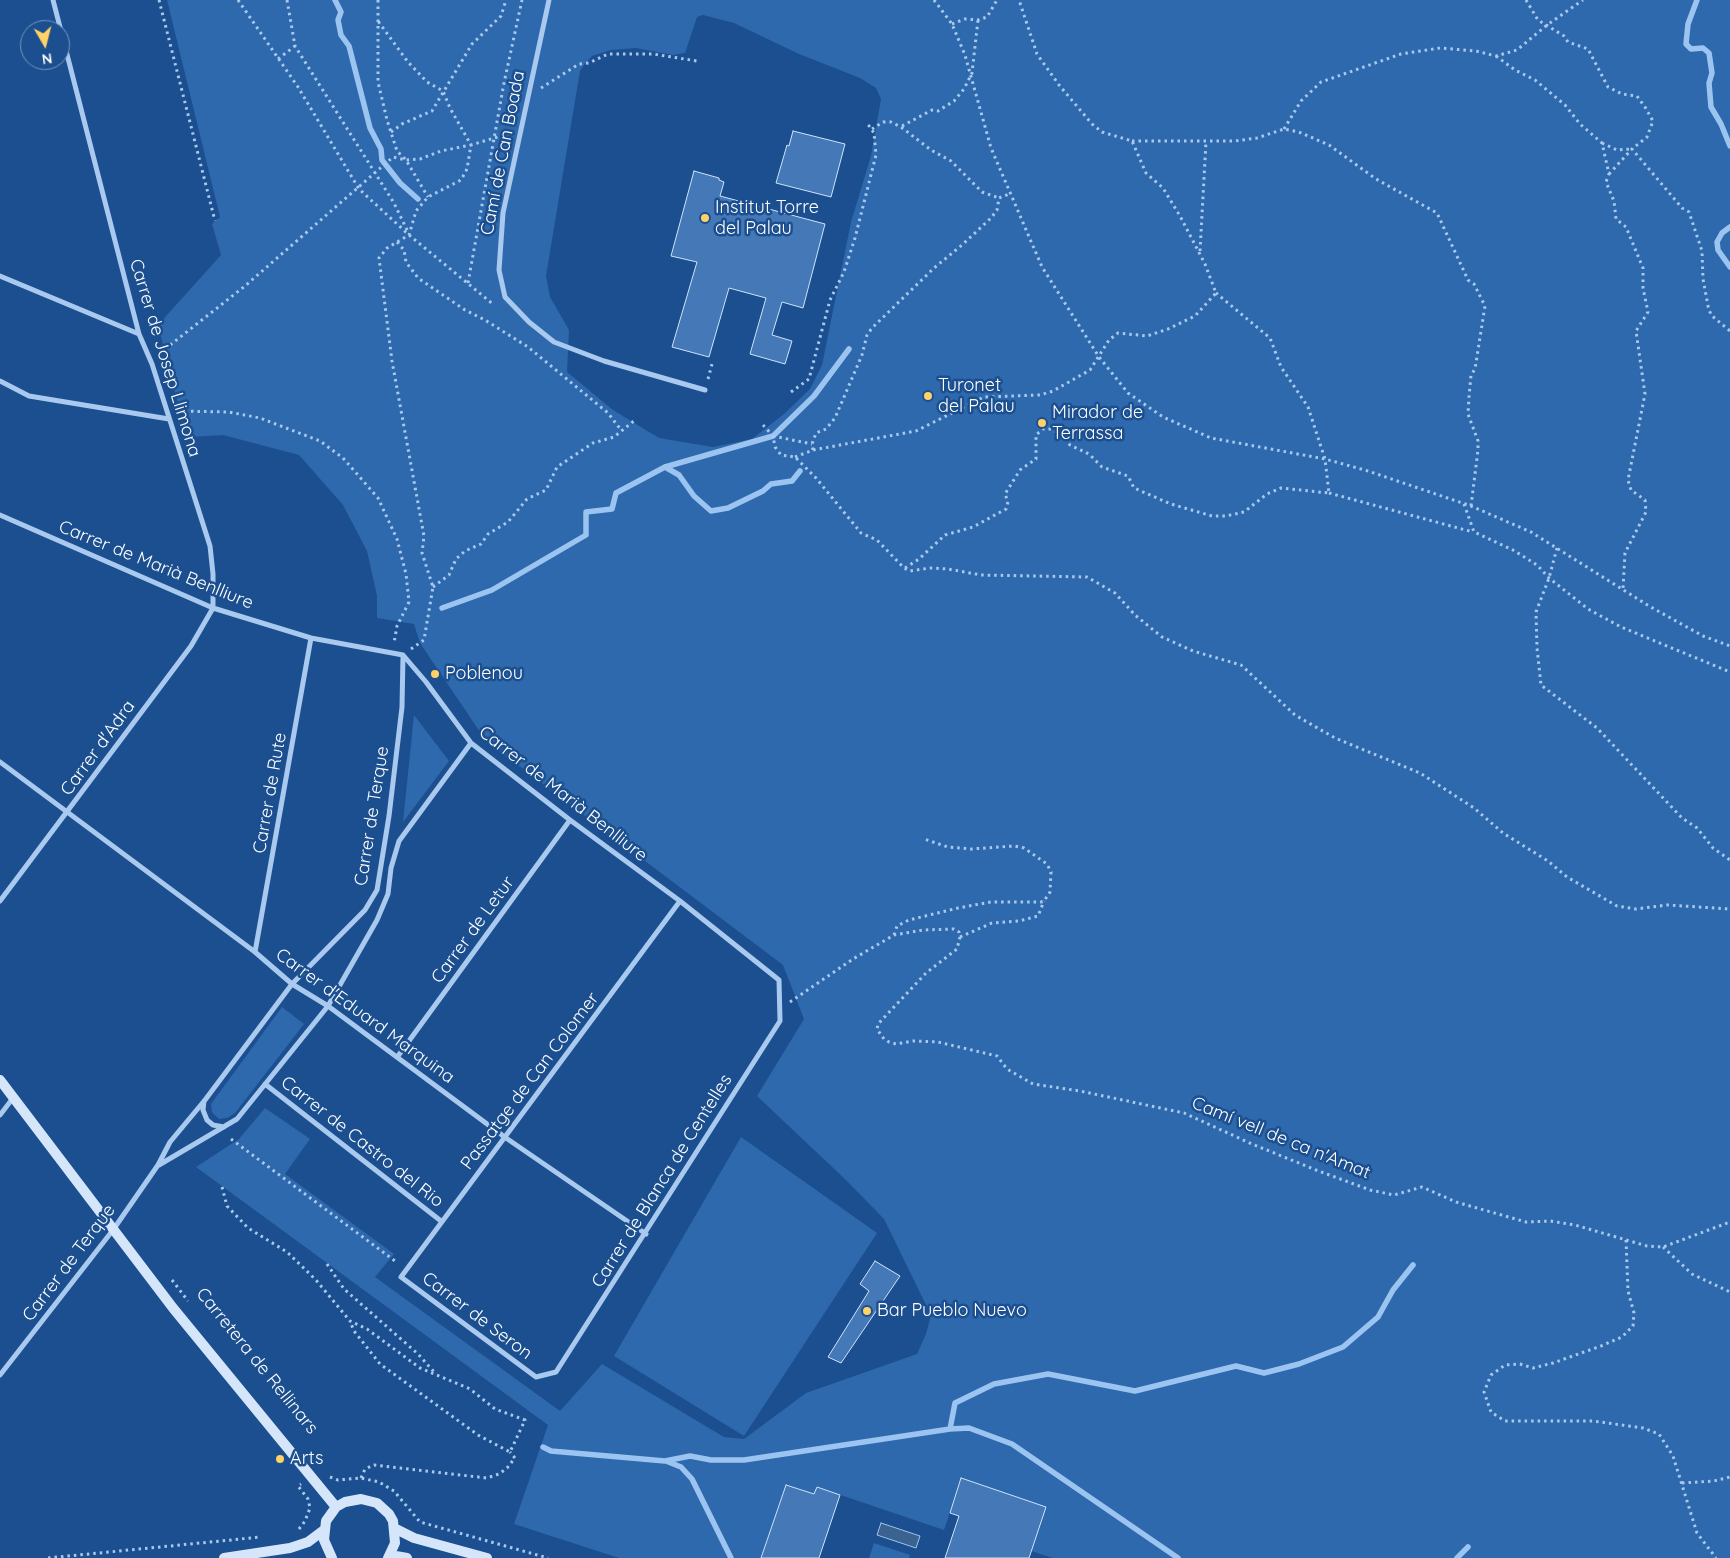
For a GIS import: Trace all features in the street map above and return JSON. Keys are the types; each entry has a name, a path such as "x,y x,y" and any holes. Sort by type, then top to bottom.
{"street":[{"name":"Carrer de Josep Llimona","path":"53,0 139,334 152,364 210,546 213,574 213,608"},
{"name":"Camí de Can Boada","path":"549,0 503,212 499,270 505,297 529,322 554,342 604,361 705,390"},
{"path":"0,276 139,334"},
{"path":"0,381 29,396 169,419"},
{"name":"Carrer de Marià Benlliure","path":"0,515 213,608 311,638 403,655 426,682 471,743 570,820 680,901 779,980 780,1021"},
{"name":"Carrer d'Adra","path":"0,901 68,813 191,646 213,608"},
{"name":"Carrer de Rute","path":"255,952 311,638"},
{"name":"Carrer de Terque","path":"0,1374 113,1230 158,1165 170,1142 292,984 365,910 377,890 389,816 402,707 403,655"},
{"name":"Carrer de Terque","path":"158,1165 237,1119 328,1006 377,920 388,894 391,868 399,841 471,743"},
{"name":"Carrer d'Eduard Marquina","path":"0,762 255,952 292,984 328,1006 398,1056 506,1138 646,1234"},
{"name":"Carrer de Letur","path":"398,1056 570,820"},
{"name":"Passatge de Can Colomer","path":"401,1276 506,1138 680,901"},
{"name":"Carrer de Blanca de Centelles","path":"536,1377 556,1372 646,1234 780,1021"},
{"name":"Carretera de Rellinars","path":"0,1080 173,1308 336,1507"},
{"name":"Carrer de Castro del Rio","path":"266,1084 441,1221"},
{"path":"0,1115 13,1098"},
{"path":"204,1100 207,1120 213,1125 224,1127"},
{"name":"Carrer de Seron","path":"401,1276 536,1377"},
{"path":"332,1558 326,1549 324,1530 326,1521 336,1507 353,1500 369,1500 384,1508 396,1529 395,1543 389,1557 408,1558"},
{"path":"396,1529 414,1538 487,1558"},
{"path":"224,1558 290,1548 308,1542 324,1530"}],"path":[{"path":"158,0 215,222"},
{"path":"238,0 298,87 359,189 409,234 494,305"},
{"path":"287,0 295,46 394,203 409,234"},
{"path":"378,0 378,82 397,151 406,160 428,197"},
{"path":"391,132 402,124 432,111 478,37 501,16 506,0"},
{"path":"468,284 494,138 522,0"},
{"path":"934,0 952,24 972,73 985,130 1009,194 1042,267 1099,357 1128,393 1178,425 1211,438 1325,459 1368,471 1471,506 1531,532 1649,606 1704,636 1730,646"},
{"path":"952,24 965,18 978,20 987,17 997,0"},
{"path":"1019,0 1037,54 1059,85 1092,124 1102,132 1132,140 1206,142 1257,138 1284,129 1299,132 1329,145 1376,179 1437,213 1468,280 1474,284 1485,306 1476,369 1471,375 1470,382 1468,414 1478,441 1471,506"},
{"path":"1526,0 1538,20 1564,36 1568,42 1588,49 1608,87 1622,94 1637,96 1653,120 1647,137 1632,149 1609,174 1606,182 1614,200 1616,219 1626,227 1643,268 1643,288 1648,312 1636,331 1645,394 1628,480 1631,490 1645,500 1646,512 1625,554 1623,589"},
{"path":"1496,56 1517,50 1547,25 1583,0"},
{"path":"902,126 954,101 964,89 972,73 978,20"},
{"path":"378,21 408,62 427,82 443,91 450,108 471,145 467,169 461,180 428,197 416,211 409,234 381,252 380,272 394,370 424,536 422,553 433,587 424,640 403,655"},
{"path":"278,59 295,46"},
{"path":"1284,129 1301,101 1321,82 1401,54 1440,48 1476,51 1496,56 1515,70 1535,80 1566,105 1580,124 1602,143 1617,150 1632,149"},
{"path":"540,88 579,64 589,63 608,54 653,54 697,61"},
{"path":"872,129 883,122 891,122 902,126 931,150 951,161 982,192 999,198 1009,194"},
{"path":"791,392 809,379 830,300 850,254 876,155 872,129 866,123"},
{"path":"393,157 406,160 420,159 441,151 471,145 521,130"},
{"path":"1132,140 1146,173 1163,188 1200,253 1216,292 1270,338 1281,367 1308,407 1325,459 1329,493"},
{"path":"1200,253 1206,142"},
{"path":"1602,143 1609,174"},
{"path":"1632,149 1682,208 1689,212 1702,251 1703,279 1708,306 1715,319 1730,331"},
{"path":"160,353 244,286 359,189 397,151"},
{"path":"813,450 812,444 816,433 826,429 835,418 862,355 867,335 872,328 934,268 991,218 997,210 999,198"},
{"path":"397,242 404,250 406,262 418,278 465,310 485,320 528,347 608,413 622,430"},
{"path":"763,424 773,436 775,447 781,455 795,456 813,450 916,431 984,397 1040,395 1090,370 1109,340 1118,333 1147,336 1168,329 1195,316 1216,292"},
{"path":"708,380 712,364"},
{"path":"178,411 229,412 260,418 293,429 320,441 343,458 360,477 378,498 397,540 406,574 409,602 397,626 393,653"},
{"path":"433,587 449,575 456,559 481,544 488,534 508,522 527,499 546,490 557,467 593,443 614,437 635,420"},
{"path":"904,568 919,559 945,535 973,526 1006,509 1008,502 1005,494 1020,470 1036,459 1036,435 1043,429 1051,429 1064,437 1070,445 1089,454 1102,467 1128,476 1134,488 1164,501 1204,514 1226,516 1244,512 1267,494 1280,488 1329,493 1474,532 1537,565 1549,578 1588,609 1606,619 1730,672"},
{"path":"773,436 812,444"},
{"path":"795,456 816,478 861,533 878,540 904,568 910,571 930,568 989,575 1087,577 1115,593 1134,615 1162,637 1193,651 1241,665 1295,715 1335,738 1420,773 1474,808 1503,833 1548,861 1567,877 1617,906 1636,909 1667,905 1730,909"},
{"path":"1463,504 1474,532"},
{"path":"1557,548 1549,578 1536,612 1541,685 1597,728 1682,818 1697,828 1713,848 1730,860"},
{"path":"780,1021 790,1003 853,959 894,935 918,930 948,928 959,932 960,937 992,923 1019,921 1038,916 1052,886 1051,872 1047,864 1034,854 1014,846 971,849 948,847 924,839"},
{"path":"894,935 897,926 908,920 958,908 991,902 1044,901"},
{"name":"Camí vell de ca n'Amat","path":"960,937 957,949 920,979 878,1024 877,1029 884,1039 896,1044 912,1041 949,1043 997,1056 1007,1069 1033,1084 1053,1086 1184,1113 1252,1144 1370,1190 1394,1195 1422,1188 1456,1202 1526,1222 1550,1221 1575,1225 1647,1246 1663,1246 1730,1222"},
{"path":"231,1139 395,1261"},
{"path":"222,1187 226,1206 248,1228 287,1252 316,1280 350,1321 354,1331 380,1364 478,1435 510,1452 515,1458 499,1474 487,1478 374,1465 365,1469 361,1478"},
{"path":"1626,1240 1628,1291 1634,1313 1633,1326 1622,1337 1553,1362 1532,1368 1520,1364 1506,1365 1491,1375 1484,1392 1491,1412 1506,1422 1593,1421 1643,1428 1659,1434 1673,1456 1697,1532 1714,1558"},
{"path":"1663,1246 1692,1274 1730,1292"},
{"path":"327,1264 344,1289 418,1354 436,1374"},
{"name":"Carretera de Rellinars","path":"168,1276 192,1306"},
{"path":"350,1321 366,1329 420,1368 470,1389 495,1408 525,1420 510,1452"},
{"path":"293,1531 299,1529 310,1508 308,1499 298,1486 322,1469 338,1480 361,1478 379,1482 394,1490 420,1522 548,1558"},
{"path":"1682,1483 1714,1482 1730,1477"},
{"path":"48,1558 267,1536"}],"shaded area":[{"path":"167,0 1730,0 1730,1558 1053,1558 1031,1551 961,1479 944,1530 817,1487 814,1494 786,1485 761,1558 619,1558 514,1524 548,1425 196,1167 239,1139 265,1108 310,1139 285,1174 394,1254 375,1277 560,1411 602,1364 724,1437 744,1439 806,1393 917,1354 926,1334 931,1315 884,1219 846,1180 757,1096 804,1019 783,965 486,741 420,643 414,624 377,618 377,596 367,551 343,505 299,455 223,435 191,437 177,400 158,325 221,255 212,224 220,217","holes":["703,15 734,23 799,54 860,78 876,88 881,99 871,156 851,222 822,365 810,389 784,414 752,439 713,447 659,438 613,410 567,372 569,330 550,297 546,276 580,71 584,65 592,56 611,50 636,48 673,55 685,53 697,17"]},
{"path":"414,715 449,761 403,822"},
{"path":"282,1007 304,1024 235,1113 227,1118 219,1119 212,1112 211,1104"},
{"path":"741,1137 877,1233 744,1436 614,1356"},
{"path":"881,1523 920,1536 916,1548 877,1535"},
{"path":"874,1543 910,1555 909,1558 869,1558"}],"building":[{"path":"793,131 845,144 831,197 776,183"},
{"path":"694,171 719,178 719,180 724,182 720,196 825,224 803,308 782,302 772,335 792,341 785,364 750,354 766,298 729,288 709,357 672,347 697,262 671,256"},
{"path":"875,1261 900,1276 841,1363 828,1357 869,1291 860,1284"},
{"path":"961,1478 1046,1507 1029,1558 945,1558 959,1516 950,1513"},
{"path":"786,1485 814,1494 817,1487 840,1495 819,1558 761,1558"}],"waterway":[{"path":"335,0 341,12 338,20 341,35 349,46 370,128 381,149 382,160 400,183 418,199"},
{"path":"1697,0 1688,24 1686,44 1691,49 1703,48 1709,53 1712,73 1709,83 1711,107 1721,124 1730,146"},
{"path":"1730,227 1722,233 1717,242 1718,250 1730,267"},
{"path":"442,608 492,590 586,535 586,512 612,509 616,493 665,467 773,436 814,396 849,349"},
{"path":"665,467 679,475 694,496 711,511 728,508 763,491 771,484 792,481 800,471"},
{"path":"950,1429 955,1403 994,1384 1048,1374 1135,1391 1236,1366 1264,1373 1299,1364 1343,1347 1378,1317 1393,1290 1413,1265"},
{"path":"543,1447 551,1451 665,1461 690,1456 711,1460 744,1460 950,1429 969,1428 1012,1444 1178,1558"},
{"path":"666,1461 681,1467 692,1479 731,1558"},
{"path":"1457,1558 1468,1547"}],"place":[{"name":"Institut Torre del Palau","path":"705,218"},
{"name":"Turonet del Palau","path":"928,396"},
{"name":"Mirador de Terrassa","path":"1042,423"},
{"name":"Poblenou","path":"435,674"},
{"name":"Bar Pueblo Nuevo","path":"867,1311"},
{"name":"Arts","path":"280,1459"}]}
